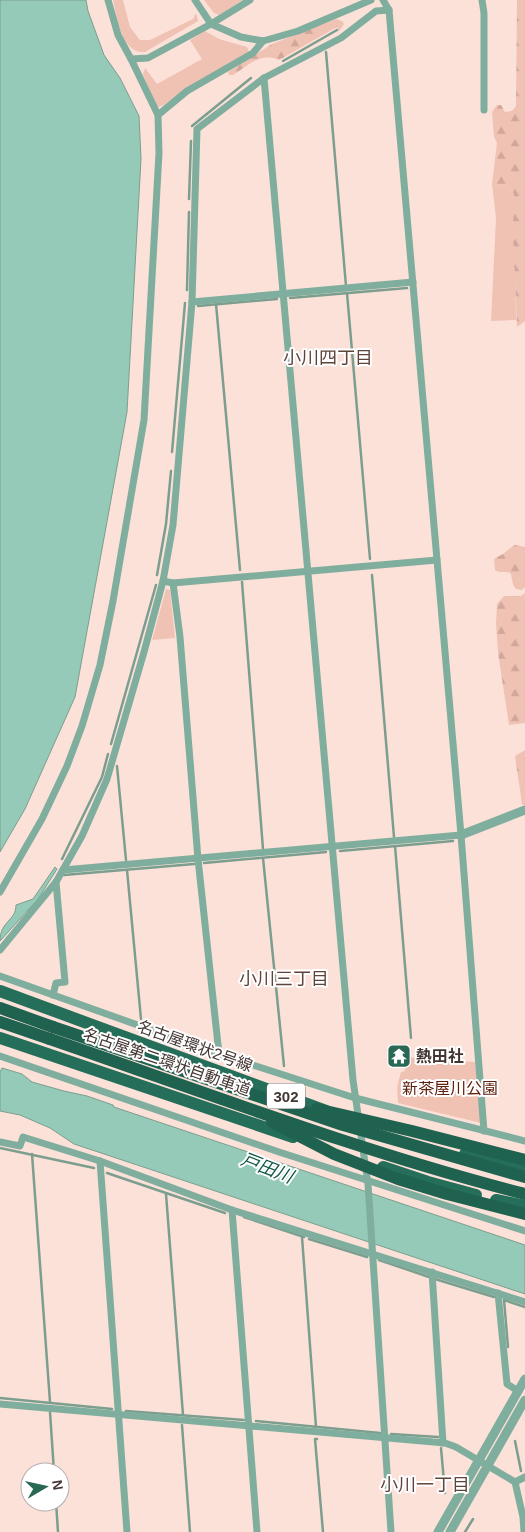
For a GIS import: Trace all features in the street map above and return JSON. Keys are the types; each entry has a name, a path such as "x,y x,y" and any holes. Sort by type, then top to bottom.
{"highway":[{"name":"名古屋環状2号線","path":"0,991 360,1123 422,1143 525,1169"},
{"name":"名古屋第二環状自動車道","path":"0,1008 343,1125 525,1177"},
{"name":"名古屋第二環状自動車道","path":"0,1022 393,1155 465,1178 525,1194"},
{"name":"302","path":"0,1038 428,1182 525,1206"},
{"path":"180,1070 297,1105 412,1131 525,1160"},
{"path":"227,1100 334,1154 398,1179 525,1214"}],"street":[{"path":"0,892 42,819 67,766 100,665 144,420 159,153 158,115 118,35 108,0"},
{"path":"195,0 211,24 241,37 263,41 306,28 371,0"},
{"path":"131,60 148,58 211,24 250,0"},
{"path":"382,0 389,10 461,835 484,1131"},
{"path":"482,0 484,13 484,110"},
{"path":"0,950 56,882 82,836 107,779 163,581 173,525 192,302 197,129 264,78 342,38 376,11 389,10"},
{"path":"158,115 187,92 253,53 263,41"},
{"path":"264,78 355,1098 368,1182 391,1532"},
{"path":"192,302 413,282"},
{"path":"163,581 173,583 437,560"},
{"path":"173,583 180,637 198,858 219,1054"},
{"path":"63,870 461,835 525,810"},
{"path":"53,995 56,983 65,982 56,882"},
{"path":"0,976 219,1054 355,1098 525,1141"},
{"path":"0,1056 368,1182 525,1231"},
{"path":"0,1142 20,1146 23,1137 100,1161 232,1210 373,1251 525,1302"},
{"path":"100,1161 127,1532"},
{"path":"232,1210 258,1532"},
{"path":"432,1272 443,1443"},
{"path":"498,1293 507,1384 518,1391"},
{"path":"450,1532 525,1379"},
{"path":"438,1532 525,1400"},
{"path":"0,1404 443,1443 456,1447 515,1482 523,1517 524,1532"},
{"path":"515,1482 525,1477"}],"green space":[{"path":"113,0 123,0 130,27 140,40 150,40 193,19 196,13 198,21 145,52 137,51 130,47 121,33"},
{"path":"204,0 243,0 219,15 214,13"},
{"path":"517,0 525,0 525,321 517,327 513,229 514,194 505,186 492,184 497,143 494,137 492,112 497,105 501,105 505,112 512,111 516,106"},
{"path":"336,19 344,24 339,31 337,27 279,60 272,58 260,59 233,75 229,75 228,72 272,44"},
{"path":"205,31 219,39 247,47 249,52 186,88 164,105 159,107 155,105 143,74 145,68 157,84 202,59 190,40"},
{"path":"492,184 505,186 514,194 516,320 491,321 496,218"},
{"path":"515,545 525,547 525,587 522,590 516,589 513,585 511,574 495,570 494,559"},
{"path":"166,589 170,590 175,638 152,640"},
{"path":"525,593 525,723 509,725 498,653 497,604 504,596 521,596"},
{"path":"525,750 525,805 523,805 515,756"},
{"name":"新茶屋川公園","path":"407,1057 475,1062 481,1123 398,1103 397,1087 401,1072 405,1071"}],"water":[{"path":"0,0 86,0 88,11 104,55 120,78 139,116 141,159 127,412 75,697 25,809 0,852"},
{"path":"55,867 57,869 38,899 0,941 2,929 14,915 16,905 33,899"},
{"name":"戸田川","path":"2,1068 22,1074 32,1082 87,1096 114,1107 525,1245 525,1294 74,1144 50,1128 20,1115 0,1111 0,1072"}],"waterway":[{"path":"283,61 337,30"},
{"path":"326,52 346,286"},
{"path":"192,126 251,78"},
{"path":"189,199 191,141"},
{"path":"187,290 189,212"},
{"path":"290,298 407,288"},
{"path":"347,293 370,559"},
{"path":"198,306 277,299"},
{"path":"172,452 185,303"},
{"path":"216,304 240,570"},
{"path":"157,575 166,524 171,471"},
{"path":"372,575 394,837"},
{"path":"242,582 263,849"},
{"path":"111,744 156,585"},
{"path":"62,859 102,777 108,754"},
{"path":"117,766 126,860"},
{"path":"340,851 453,841"},
{"path":"395,846 411,1038"},
{"path":"204,863 326,852"},
{"path":"263,858 284,1066"},
{"path":"64,875 194,864"},
{"path":"127,870 141,1019"},
{"path":"0,1148 94,1168"},
{"path":"32,1154 50,1402"},
{"path":"107,1173 225,1213"},
{"path":"166,1194 183,1415"},
{"path":"244,1217 304,1237"},
{"path":"302,1237 316,1427"},
{"path":"309,1239 367,1257"},
{"path":"379,1260 429,1277"},
{"path":"435,1279 494,1297"},
{"path":"508,1347 504,1300 525,1307"},
{"path":"0,1398 112,1409"},
{"path":"126,1411 244,1420"},
{"path":"50,1412 53,1462"},
{"path":"256,1421 380,1433"},
{"path":"182,1425 190,1532"},
{"path":"391,1434 438,1437"},
{"path":"317,1439 315,1439 323,1532"},
{"path":"515,1441 521,1471"},
{"path":"441,1448 445,1493"},
{"path":"57,1512 58,1532"},
{"path":"465,1532 473,1519"}],"place":[{"name":"熱田社","path":"399,1056"}],"district":[{"name":"小川四丁目","path":"328,358"},
{"name":"小川三丁目","path":"284,979"},
{"name":"小川一丁目","path":"425,1485"}]}
